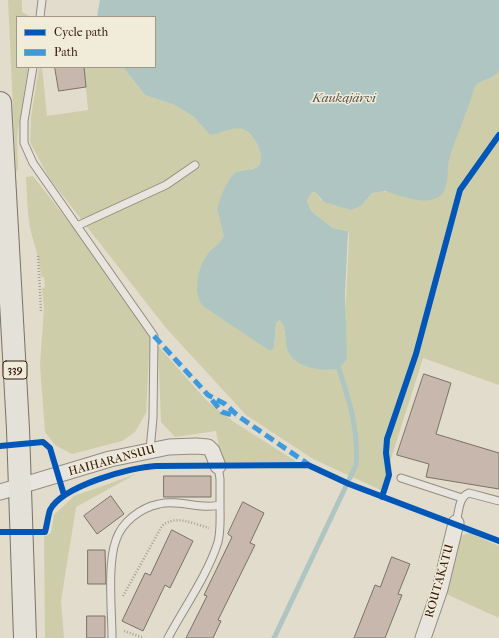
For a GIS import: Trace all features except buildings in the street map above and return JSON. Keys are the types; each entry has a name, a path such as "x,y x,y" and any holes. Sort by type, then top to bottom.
{"main road":[{"name":"339","path":"0,103 10,490 25,638"}],"street":[{"name":"HAIHARANSUU","path":"10,490 110,459 169,447 203,446 212,451 218,466"},
{"name":"ROUTAKATU","path":"423,638 440,589 456,523"}],"lane":[{"path":"40,16 42,0"},
{"path":"33,68 24,121 24,143 33,163 154,336 153,418 150,450"},
{"path":"77,226 166,185 195,166"},
{"path":"168,638 206,570 218,542 220,480 218,466"},
{"path":"401,478 462,498"},
{"path":"456,523 462,498 469,493 499,501"},
{"path":"112,638 112,570 116,540 124,525 139,512 159,504 186,502 211,507 220,505"}],"path":[{"path":"38,256 41,311"},
{"path":"112,616 162,526 167,521 174,519 219,531"},
{"path":"112,626 144,638"}],"green space":[{"path":"8,0 22,0 22,12 29,16 16,16 16,68 28,68 17,137 18,168 16,173"},
{"path":"39,68 42,68 47,116 88,110 84,68 124,68 145,95 175,105 194,117 209,134 236,128 240,128 248,132 258,146 261,161 259,165 254,168 238,171 228,183 217,208 224,230 224,238 208,255 274,348 276,323 280,320 283,325 289,350 296,360 301,364 314,368 334,369 343,364 349,236 348,231 333,228 311,211 307,201 311,193 315,192 321,200 351,210 361,206 372,193 379,191 436,197 446,187 449,157 475,86 494,76 499,71 499,385 423,358 381,490 313,459 246,415 166,328 49,178 30,142 31,117"},
{"path":"33,176 83,240 150,334 146,413 135,432 122,441 72,454 55,445 45,432 40,365 44,308 42,288 45,287 44,277 41,277 38,258 30,228 26,177"},
{"path":"158,346 208,402 234,422 297,462 222,462 216,431 175,437 161,422"},
{"path":"136,474 76,507 61,601 64,638 45,638 44,537 51,533 54,515 74,496"},
{"path":"470,533 499,546 499,618 444,593 457,537"}],"water":[{"name":"Kaukajärvi","path":"100,0 499,0 499,71 494,76 475,86 450,156 447,182 442,194 428,200 419,200 385,191 372,193 361,206 351,210 324,202 315,192 311,193 307,201 311,211 333,228 348,231 345,294 347,359 339,369 325,370 310,368 297,362 288,351 284,327 280,320 276,323 274,348 270,351 203,306 197,287 201,266 207,255 224,236 217,208 230,178 239,171 253,169 259,165 261,161 260,151 252,136 245,130 229,129 216,134 209,134 194,117 175,105 145,95 124,68 156,68 156,16 97,16"}],"waterway":[{"path":"274,638 356,465 357,452 355,428 350,404 339,369"}],"marked path":[{"path":"154,336 208,395 225,404 238,416 308,464"},
{"path":"212,400 222,412 236,416"}],"cycle path":[{"path":"382,497 389,475 386,453 387,439 416,354 460,190 499,135"},
{"path":"0,446 43,442 50,448 64,495"},
{"path":"0,532 45,532 50,510 57,501 68,493 98,479 131,470 156,466 308,465 349,484 499,541"}]}
